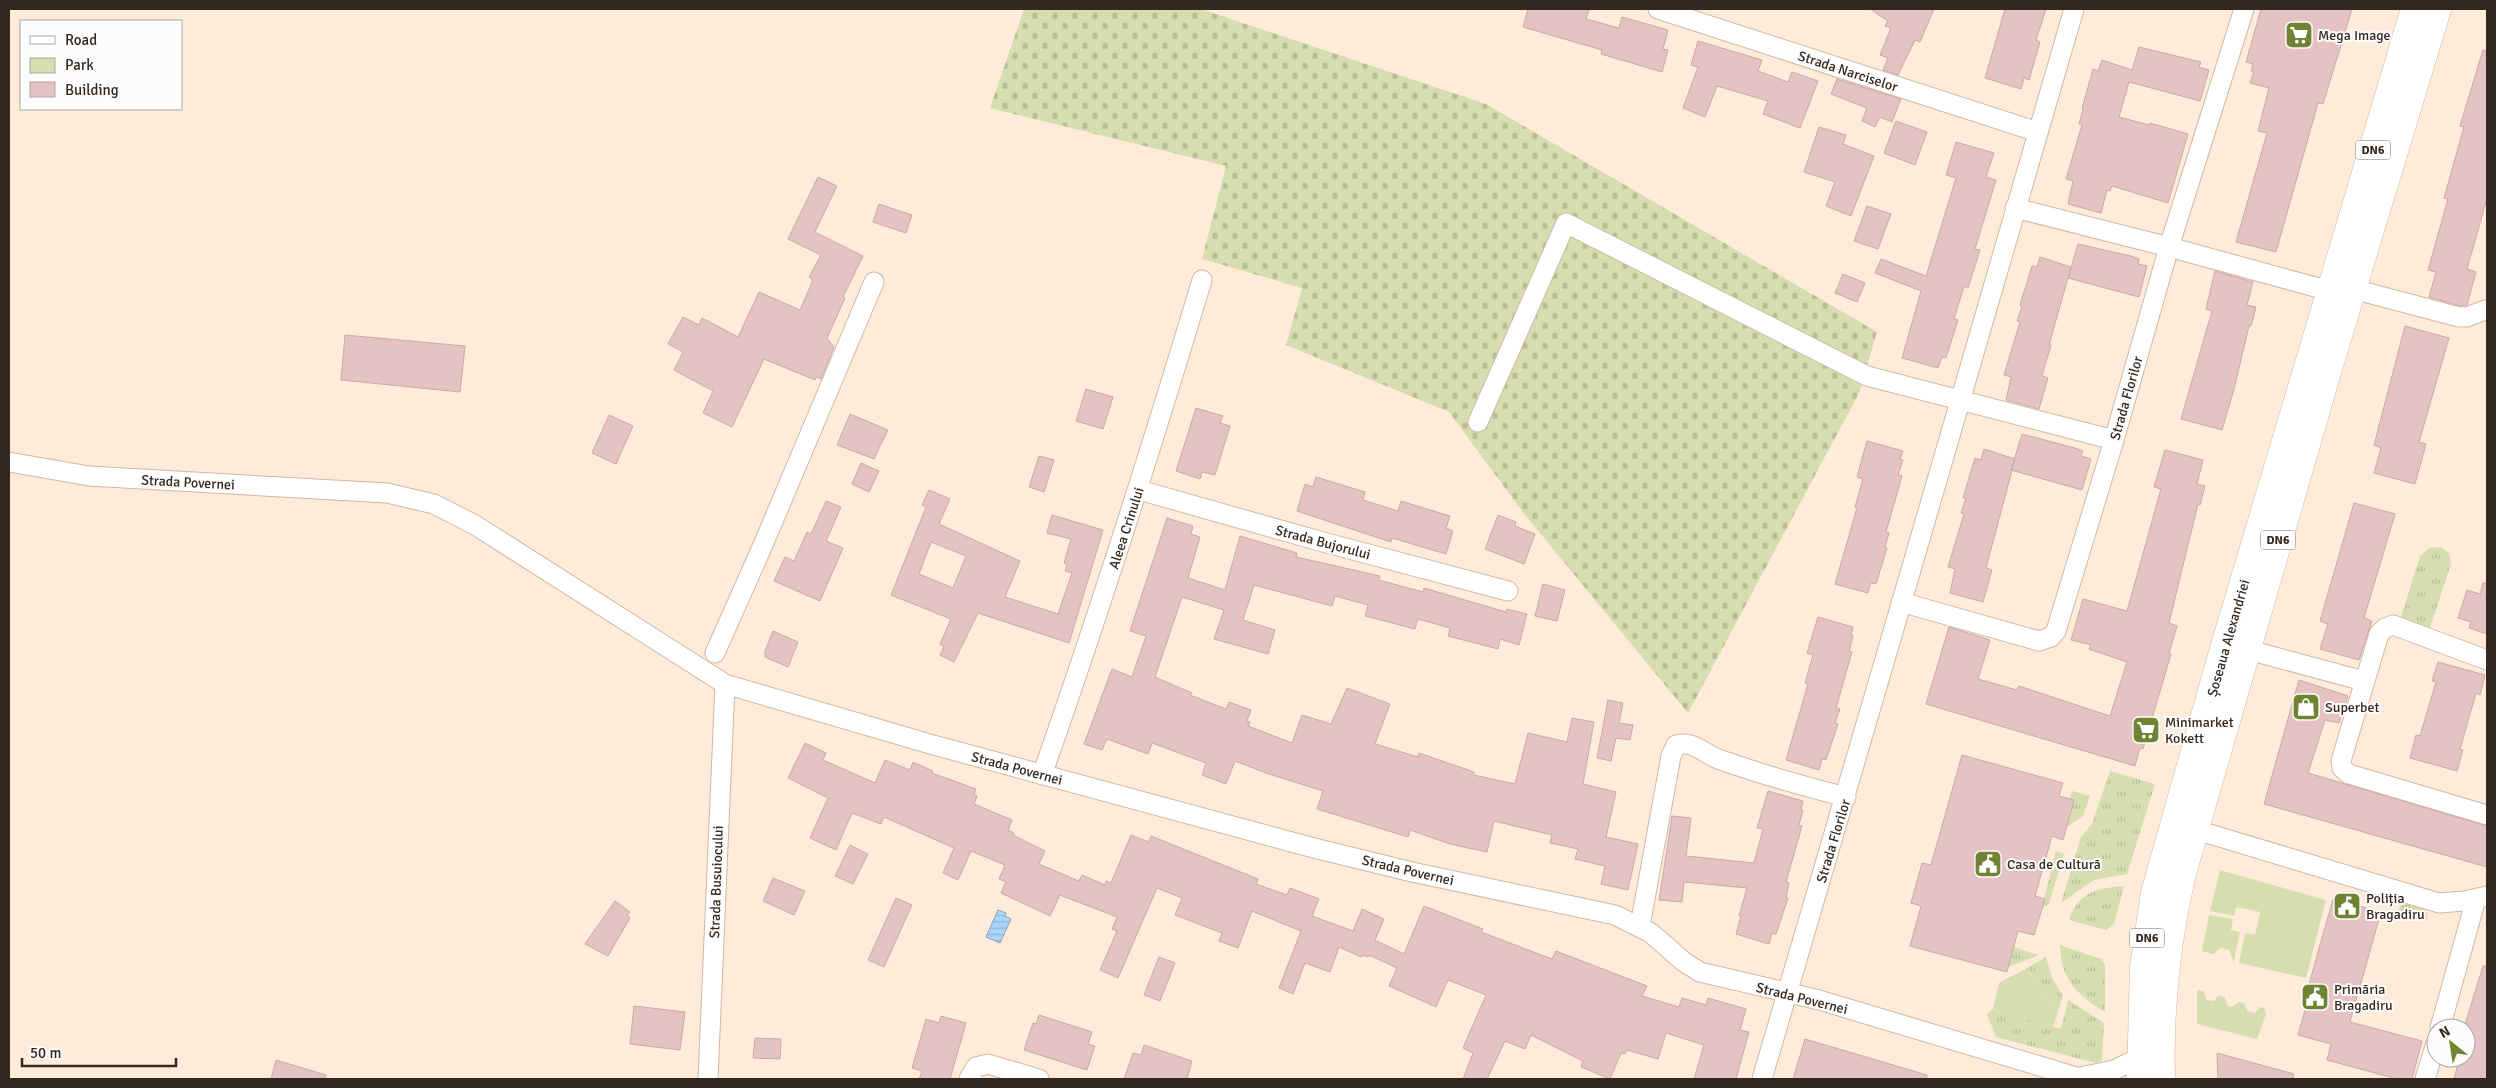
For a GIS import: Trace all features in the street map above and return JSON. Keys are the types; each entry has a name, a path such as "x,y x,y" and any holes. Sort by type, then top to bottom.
{"highway":[{"name":"Șoseaua Alexandriei","path":"2161,1079 2162,1004 2168,943 2174,908 2193,829 2245,649 2342,290 2415,9"},
{"name":"Șoseaua Alexandriei","path":"2141,1068 2144,968 2155,893 2224,649 2437,9"}],"street":[{"name":"Strada Narciselor","path":"1658,9 2038,132"},
{"name":"Strada Florilor","path":"1762,1079 1846,797 1958,401 2074,9"},
{"name":"Strada Florilor","path":"1901,602 2032,640 2039,641 2052,637 2058,627 2169,247 2244,9"},
{"path":"2015,208 2342,290 2458,316 2467,317 2487,309"},
{"path":"1478,422 1566,223 1867,376 2114,440"},
{"name":"Aleea Crinului","path":"1042,775 1087,650 1202,280"},
{"path":"715,653 764,545 874,282"},
{"name":"Strada Povernei","path":"9,462 89,476 368,491 421,500 454,512 725,684 1174,811 1393,867 1615,915 1640,926 1684,962 1700,972 1788,992 2081,1078"},
{"name":"Strada Bujorului","path":"1138,490 1508,591"},
{"path":"2487,660 2388,626 2379,634 2341,761 2345,772 2487,815"},
{"name":"Șoseaua Alexandriei","path":"2245,649 2364,681"},
{"name":"Strada Busuiocului","path":"708,1079 725,684"},
{"path":"1640,926 1671,756 1676,745 1692,744 1715,757 1756,772 1846,797"},
{"path":"2193,829 2440,903 2482,898 2443,1018"},
{"path":"969,1079 976,1067 988,1064 1039,1079"},
{"path":"2081,1078 2114,1070 2141,1068"}],"green space":[{"path":"1024,9 1201,9 1486,104 1877,332 1859,393 1688,713 1522,511 1449,412 1286,345 1302,288 1202,259 1226,166 990,108"},
{"path":"2440,547 2449,553 2451,564 2430,628 2401,617 2420,556 2429,548"},
{"path":"2110,771 2155,784 2127,874 2094,880 2061,903 2081,837 2092,824"},
{"path":"2072,791 2090,796 2083,816 2067,827 2074,800 2070,799"},
{"path":"2056,851 2064,854 2049,904 2042,907"},
{"path":"2220,870 2326,900 2306,978 2239,963 2245,933 2255,935 2260,912 2236,907 2234,916 2210,911"},
{"path":"2124,886 2114,924 2106,930 2069,920 2078,903 2090,893 2106,888"},
{"path":"2409,902 2421,905 2427,913 2427,921 2397,912 2401,905"},
{"path":"2209,915 2233,919 2231,930 2240,932 2234,962 2229,950 2221,948 2213,954 2202,951"},
{"path":"2060,945 2101,959 2105,965 2105,1012 2086,999 2072,985 2063,968"},
{"path":"2014,947 2039,955 2008,967"},
{"path":"2046,957 2052,978 2063,996 2058,1011 2047,999 2027,968"},
{"path":"2027,968 2047,999 2058,1011 2053,1027 1993,1009 1999,983"},
{"path":"2197,990 2204,991 2206,1000 2214,1001 2218,996 2225,997 2227,1005 2232,1007 2239,1002 2245,1004 2247,1011 2255,1013 2260,1007 2264,1008 2266,1014 2257,1039 2197,1024"},
{"path":"2068,1000 2104,1023 2102,1060 2096,1063 1996,1037 1987,1014 1993,1009 2061,1029"}],"water":[{"path":"998,910 1006,913 1005,916 1011,919 1000,943 986,937"}],"building":[{"path":"1528,9 1589,9 1586,19 1619,28 1622,17 1668,30 1663,49 1668,50 1662,72 1601,54 1602,50 1523,27"},
{"path":"1870,9 1934,9 1920,42 1915,40 1898,75 1883,70 1888,58 1880,55 1891,28 1885,26 1888,21"},
{"path":"2005,9 2046,9 2036,40 2040,42 2029,80 2024,78 2021,89 1985,78"},
{"path":"2261,9 2352,9 2323,104 2318,103 2276,252 2236,242 2267,133 2258,131 2269,88 2250,83 2254,71 2251,71 2253,64 2246,62"},
{"path":"1698,41 1762,60 1758,71 1788,82 1792,72 1818,81 1800,128 1763,114 1768,101 1717,86 1705,117 1683,108 1698,67 1691,65"},
{"path":"2139,47 2201,62 2199,67 2209,70 2200,101 2129,82 2119,117 2149,125 2150,123 2188,134 2168,203 2112,186 2110,191 2107,190 2101,213 2068,204 2073,181 2066,179 2082,125 2079,124 2093,69 2098,71 2102,60 2132,70"},
{"path":"2483,50 2487,51 2487,198 2467,269 2476,272 2467,305 2460,306 2429,297 2436,272 2428,270 2448,199 2444,198 2464,127 2460,126"},
{"path":"1837,79 1901,99 1892,122 1880,117 1875,127 1862,121 1867,108 1831,94"},
{"path":"1896,121 1927,132 1915,165 1884,153"},
{"path":"1819,127 1846,135 1843,144 1874,156 1851,216 1826,206 1835,182 1804,172"},
{"path":"1956,142 1994,153 1986,177 1996,180 1975,249 1980,250 1968,288 1964,286 1954,319 1958,320 1946,358 1942,357 1938,368 1902,358 1921,291 1875,273 1881,259 1926,276 1956,178 1946,175"},
{"path":"818,177 837,186 815,232 863,256 843,297 845,298 827,338 834,347 821,379 816,377 815,380 764,359 732,427 703,413 713,391 674,370 683,352 668,344 683,317 699,325 702,318 738,337 759,292 800,310 813,280 809,277 821,255 788,239"},
{"path":"879,204 912,215 906,233 873,222"},
{"path":"1867,206 1891,214 1878,249 1854,241"},
{"path":"2078,244 2139,259 2138,264 2147,266 2139,297 2068,278"},
{"path":"2040,257 2071,267 2042,376 2048,378 2039,409 2006,400 2011,377 2004,375 2020,322 2017,321 2022,306 2020,305 2032,266 2037,267"},
{"path":"2215,271 2253,282 2247,305 2256,307 2251,326 2249,326 2222,430 2181,419 2212,311 2206,309"},
{"path":"1843,274 1865,283 1857,302 1835,293"},
{"path":"2405,326 2449,338 2419,442 2426,444 2415,484 2374,473 2381,448 2374,445"},
{"path":"345,335 465,346 460,392 341,380"},
{"path":"1086,389 1113,397 1103,429 1076,421"},
{"path":"1196,408 1223,416 1220,423 1230,426 1215,475 1202,472 1200,479 1176,471"},
{"path":"850,414 888,430 874,459 837,445"},
{"path":"609,415 633,426 616,464 592,453"},
{"path":"2022,434 2083,451 2081,456 2091,459 2082,490 2011,470"},
{"path":"1867,441 1903,451 1900,459 1903,460 1898,475 1902,476 1886,532 1889,533 1885,547 1887,548 1876,584 1871,583 1868,593 1835,584 1857,508 1855,507 1863,479 1857,477"},
{"path":"1984,449 2015,459 1986,568 1992,570 1983,602 1950,593 1955,569 1948,567 1964,514 1961,513 1966,498 1963,498 1975,458 1981,460"},
{"path":"2165,450 2203,460 2197,484 2205,486 2200,505 2198,504 2169,623 2177,626 2169,653 2171,654 2143,749 2140,748 2135,766 1926,704 1949,627 1990,640 1978,679 2017,690 2019,686 2110,716 2127,662 2089,649 2091,645 2071,640 2083,599 2127,611 2161,489 2154,487"},
{"path":"1039,456 1054,460 1044,492 1029,487"},
{"path":"861,463 879,471 869,492 852,484"},
{"path":"1316,477 1365,492 1363,500 1398,511 1401,501 1450,516 1446,528 1453,531 1446,554 1392,538 1391,542 1297,511 1305,484 1313,487"},
{"path":"929,490 950,499 939,524 1020,561 1005,597 1058,614 1072,573 1065,571 1067,564 1064,563 1071,539 1047,533 1052,515 1103,530 1069,643 978,613 954,662 940,655 944,647 940,644 951,619 891,595 926,507 922,505","holes":["931,542 966,556 953,588 919,574"]},
{"path":"826,501 841,507 826,541 843,548 820,601 774,581 785,557 794,561 807,532 811,534"},
{"path":"2354,503 2395,514 2364,618 2372,621 2359,660 2320,649 2328,624 2320,621"},
{"path":"1498,515 1516,522 1515,526 1535,534 1524,564 1485,549"},
{"path":"1167,518 1193,526 1191,534 1200,537 1188,578 1225,590 1240,536 1297,553 1296,557 1380,576 1379,580 1423,592 1424,588 1506,612 1507,609 1527,614 1519,645 1500,639 1498,649 1448,636 1450,628 1418,619 1415,629 1365,616 1368,605 1335,596 1332,606 1254,585 1243,620 1275,630 1268,654 1214,639 1224,610 1182,597 1155,677 1192,693 1190,695 1226,709 1229,702 1251,710 1247,721 1250,722 1248,726 1292,743 1302,715 1331,724 1347,688 1390,704 1375,744 1418,757 1419,753 1474,772 1474,775 1515,784 1528,733 1567,742 1572,718 1594,722 1583,784 1616,792 1606,837 1638,844 1628,890 1601,884 1605,866 1575,859 1578,849 1550,843 1552,835 1494,821 1487,852 1450,844 1410,830 1408,837 1317,809 1323,791 1235,761 1226,784 1202,775 1206,763 1152,743 1148,754 1107,739 1102,750 1084,744 1112,669 1132,677 1146,636 1130,631"},
{"path":"2483,583 2487,583 2487,634 2469,628 2471,622 2458,618 2467,590 2480,594"},
{"path":"1543,584 1565,590 1557,621 1535,616"},
{"path":"1818,617 1853,627 1849,651 1852,652 1836,708 1840,709 1835,723 1838,724 1826,760 1822,759 1819,770 1786,760 1808,684 1805,683 1813,655 1807,653"},
{"path":"773,631 798,642 788,667 765,657 765,651"},
{"path":"2438,662 2485,675 2480,695 2476,693 2460,749 2463,750 2457,771 2410,758 2416,735 2420,736 2436,682 2432,681"},
{"path":"2299,680 2348,696 2339,723 2325,720 2308,773 2487,826 2487,867 2264,804"},
{"path":"1608,700 1623,703 1619,723 1633,725 1630,740 1616,738 1611,761 1597,758"},
{"path":"805,743 826,753 823,760 875,783 885,760 910,770 913,762 933,771 932,773 976,789 974,795 977,796 974,804 1012,820 1008,830 1014,833 1013,835 1045,851 1039,864 1079,881 1082,875 1105,885 1106,881 1111,883 1131,835 1149,842 1151,836 1258,879 1256,884 1287,895 1290,888 1319,899 1312,916 1353,931 1362,909 1384,919 1375,940 1404,954 1424,906 1483,929 1481,932 1552,959 1556,951 1647,986 1642,996 1679,1007 1682,998 1706,1005 1708,998 1746,1009 1740,1030 1749,1032 1736,1079 1694,1079 1704,1045 1666,1033 1658,1059 1627,1050 1625,1054 1621,1053 1610,1079 1581,1067 1583,1061 1531,1035 1525,1049 1505,1041 1487,1079 1463,1079 1473,1053 1463,1048 1486,995 1448,980 1436,1007 1389,986 1397,968 1369,955 1368,957 1362,955 1361,957 1339,947 1330,972 1305,963 1293,994 1279,988 1301,931 1252,911 1238,948 1219,941 1222,933 1175,915 1182,898 1157,888 1118,978 1100,970 1117,931 1112,929 1117,917 1060,895 1050,916 1001,893 1006,882 999,879 1005,865 971,851 958,880 943,873 954,848 884,817 881,824 852,813 836,850 810,838 828,798 788,778"},
{"name":"Casa de Cultură","path":"1962,755 2063,783 2059,796 2074,800 2063,840 2052,836 2035,896 2045,899 2034,935 2018,931 2007,972 1910,946 1921,906 1911,903 1922,863 1931,865"},
{"path":"1768,791 1803,801 1799,825 1802,826 1786,882 1789,883 1786,897 1788,898 1776,934 1772,933 1769,944 1736,934 1747,888 1684,882 1682,902 1659,900 1672,816 1691,818 1686,856 1754,863 1763,829 1757,828"},
{"path":"850,845 868,854 853,884 835,876"},
{"path":"773,878 805,891 794,915 763,901"},
{"path":"896,898 912,905 884,967 868,960"},
{"path":"2333,899 2381,912 2350,1022 2422,1041 2412,1079 2397,1079 2327,1060 2331,1044 2298,1035 2307,1003 2304,1002"},
{"path":"615,901 630,912 627,916 630,918 608,956 585,944"},
{"path":"1159,957 1175,963 1160,1001 1144,995"},
{"path":"2483,966 2487,966 2487,1079 2454,1079 2457,1068 2476,1068 2476,1018 2467,1018"},
{"path":"634,1006 685,1012 680,1050 630,1044"},
{"path":"1039,1015 1092,1032 1088,1044 1095,1046 1087,1070 1024,1050 1033,1023 1036,1024"},
{"path":"941,1016 966,1023 950,1079 919,1079 922,1071 912,1068 926,1019 939,1023"},
{"path":"755,1038 781,1039 780,1059 753,1058"},
{"path":"1805,1039 1927,1075 1927,1079 1793,1079"},
{"path":"1144,1045 1192,1061 1187,1079 1124,1079 1133,1053 1141,1055"},
{"path":"2217,1053 2294,1074 2293,1079 2218,1079"},
{"path":"276,1060 326,1075 325,1079 271,1079"}],"place":[{"name":"Mega Image","path":"2299,35"},
{"name":"Superbet","path":"2306,707"},
{"name":"Minimarket Kokett","path":"2146,730"},
{"name":"Casa de Cultură","path":"1988,864"},
{"name":"Poliția Bragadiru","path":"2347,906"},
{"name":"Primăria Bragadiru","path":"2315,997"}]}
